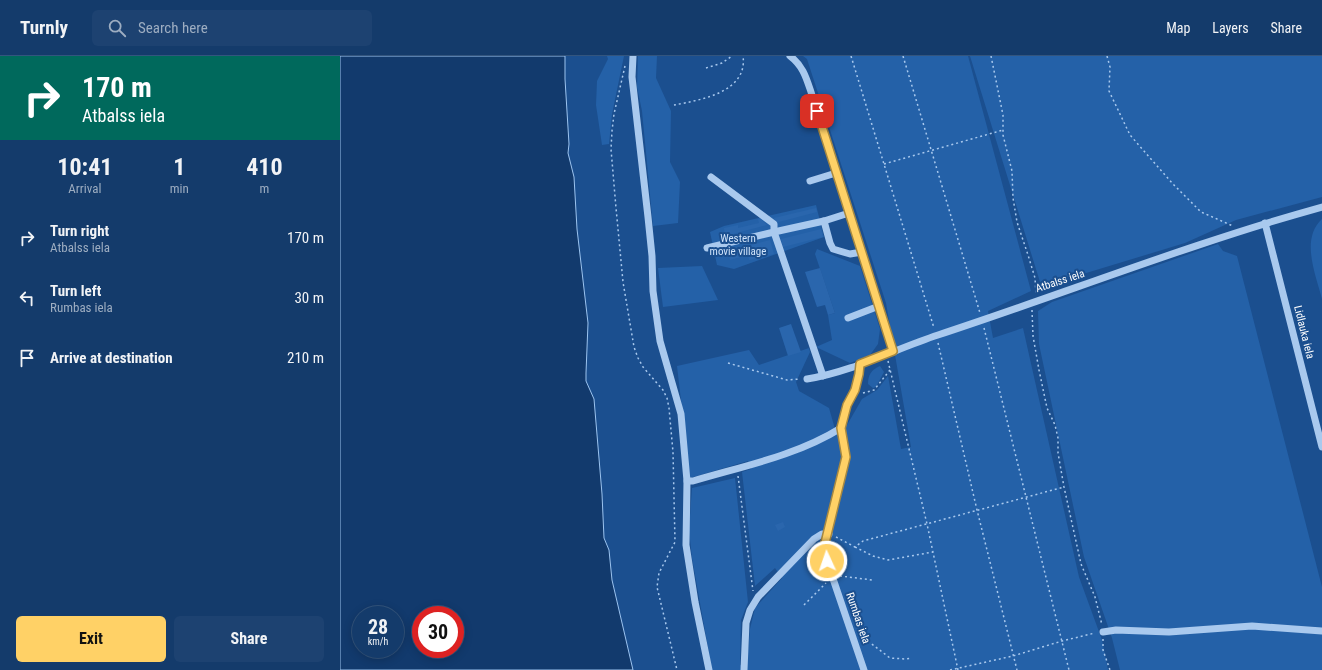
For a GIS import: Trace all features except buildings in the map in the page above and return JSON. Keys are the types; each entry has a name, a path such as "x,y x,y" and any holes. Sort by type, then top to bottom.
{"street":[{"path":"633,56 632,77 652,256 653,291 660,341 681,414 687,481 686,545 695,602 709,670"},
{"path":"790,56 799,63 803,69 879,306 889,352"},
{"path":"810,181 836,173"},
{"path":"711,177 774,224 774,232 823,376"},
{"name":"Atbalss iela","path":"807,379 823,376 860,364 889,352 982,321 1037,300 1242,230 1322,207"},
{"path":"707,248 824,221 849,213"},
{"path":"824,221 833,249 850,254 862,252"},
{"name":"Lidlauka iela","path":"1265,223 1322,447"},
{"path":"848,318 879,306"},
{"name":"Rumbas iela","path":"860,364 855,390 847,405 841,428 846,457 825,543 825,552 864,670"},
{"path":"687,481 694,481 738,467 788,454 841,428"},
{"path":"744,670 746,623 750,610 758,597 814,539 822,534 828,534"},
{"path":"1103,632 1116,630 1169,632 1252,626 1322,631"}],"path":[{"path":"706,68 722,64 732,56"},
{"path":"674,105 701,100 723,91 738,80 744,65 743,56"},
{"path":"851,56 936,336 1017,670"},
{"path":"903,56 982,321 1069,670"},
{"path":"990,56 1003,115 1003,130 1012,171 1013,198 1016,216 1035,278 1037,300 1032,310 1033,336 1047,408 1055,425 1064,487 1081,564 1095,597 1103,632 1103,650 1110,670"},
{"path":"1107,56 1110,67 1109,91 1130,135 1173,184 1201,212 1242,230"},
{"path":"626,60 614,114 611,149 612,164 623,282 634,347 643,367 663,390 670,408 673,452 675,542 659,573 656,587 677,670"},
{"path":"884,164 1003,130"},
{"path":"889,352 890,370 927,524 958,669"},
{"path":"728,363 787,380 807,379"},
{"path":"855,390 864,394 874,390 890,370"},
{"path":"738,467 739,488 753,590 758,597"},
{"path":"855,547 863,541 1064,487"},
{"path":"828,534 873,556 888,560 933,552"},
{"path":"804,605 825,584 831,572 838,576 872,580"},
{"path":"849,626 890,658 912,658"},
{"path":"950,670 1013,656 1062,641 1103,632"}],"green space":[{"path":"607,56 624,56 612,114 609,144 602,145 596,105 597,81 608,59"},
{"path":"638,56 657,56 656,78 671,111 670,162 680,182 678,223 653,226 642,111 637,87"},
{"path":"803,56 968,56 1031,291 988,311 993,338 1023,328 1079,577 1102,640 1108,670 712,670 692,558 689,530 692,488 735,478 748,602 741,620 740,665 747,663 750,629 755,608 782,578 775,568 755,586 742,472 751,469 748,461 690,478 677,366 749,350 759,365 809,348 810,352 796,382 799,391 829,408 835,429 847,425 862,399 877,390 888,376 901,449 911,447 886,303 807,59"},
{"path":"970,56 1322,56 1322,197 1236,220 1185,243 1050,284 1040,282"},
{"name":"Western movie village","path":"816,205 824,237 734,269 717,265 710,232 724,226"},
{"path":"1322,219 1322,299 1314,268 1311,247 1315,227"},
{"path":"1218,244 1223,251 1237,256 1322,587 1322,670 1120,670 1112,638 1084,557 1039,344 1038,311 1052,302"},
{"path":"817,249 860,266 880,329 878,344 870,355 850,363 816,347 832,340 828,315 835,313 815,254"},
{"path":"702,266 718,300 663,307 658,268"},
{"path":"880,366 884,372 876,387 873,388 868,384 869,378 872,371"}],"shaded area":[{"path":"340,56 565,56 569,144 568,153 574,177 577,229 588,323 586,381 594,399 604,538 609,550 612,580 633,670 340,670"}],"route":[{"path":"817,111 893,351 860,364 855,390 847,405 841,428 846,457 825,543 827,561"}]}
